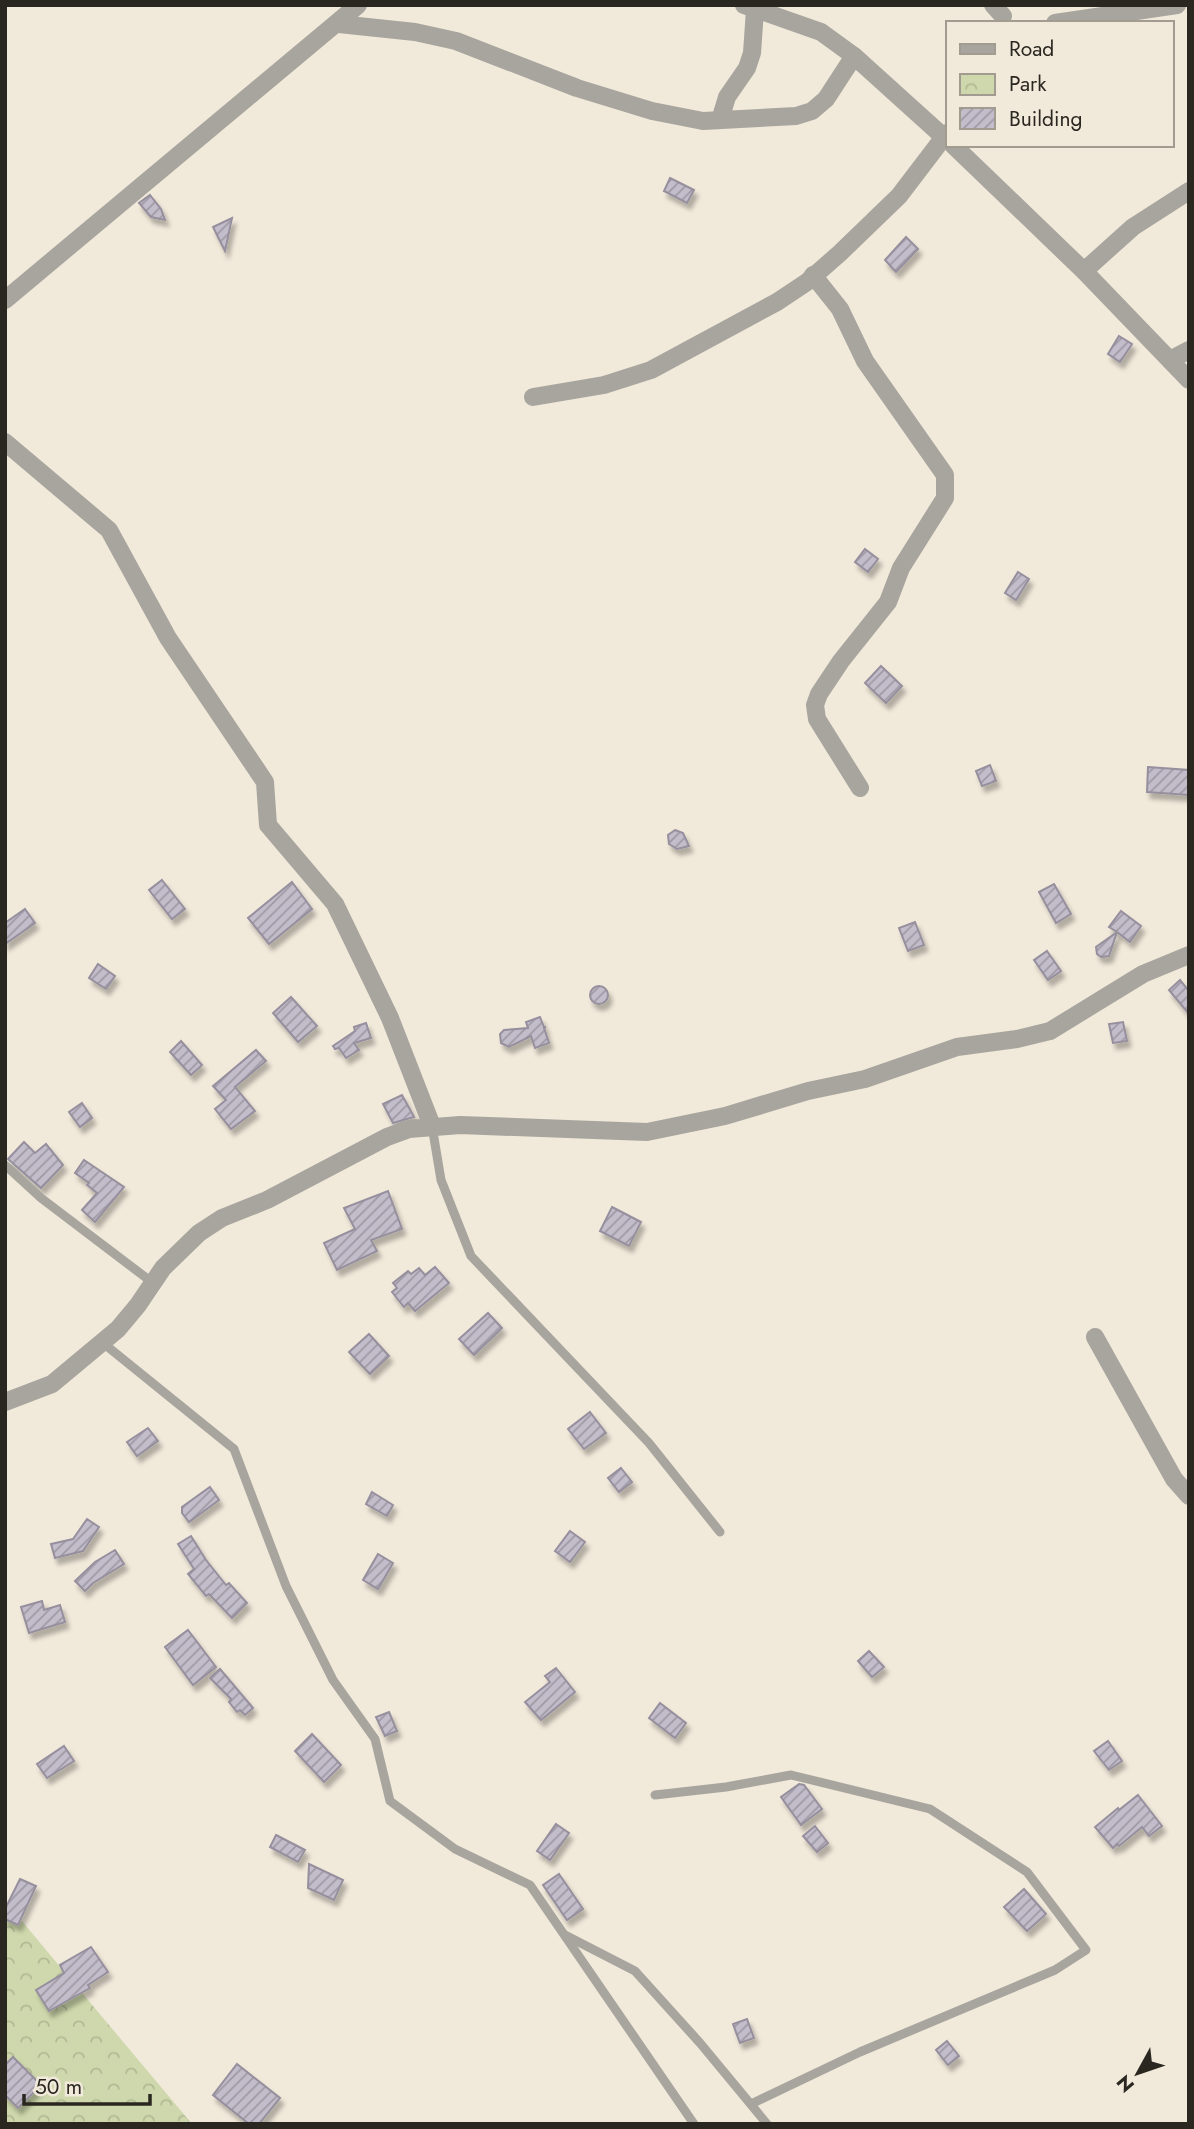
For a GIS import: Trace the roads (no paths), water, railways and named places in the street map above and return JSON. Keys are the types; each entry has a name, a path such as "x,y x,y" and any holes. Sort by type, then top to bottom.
{"street":[{"path":"5,300 339,24 358,5"},
{"path":"1046,21 1060,5"},
{"path":"1069,21 1177,5"},
{"path":"720,120 727,96 747,68 752,53 750,8 821,32 854,56 946,137"},
{"path":"339,24 415,32 456,40 551,79 652,111 703,121 796,116 812,111 826,99 854,56"},
{"path":"534,397 604,385 651,370 777,302 813,275 900,196 946,141"},
{"path":"956,147 1189,380"},
{"path":"1083,271 1133,227 1189,191"},
{"path":"813,275 840,309 865,361 945,475 945,498 901,568 888,602 841,661 819,694 815,705 817,719 860,788"},
{"path":"1170,360 1189,350"},
{"path":"5,442 109,530 168,638 265,782 268,825 335,904 390,1018 432,1126"},
{"path":"5,1402 52,1384 103,1343 118,1329 181,1249 199,1233 222,1218 267,1200 387,1137 409,1129 432,1126 579,1128 647,1132 725,1116 808,1091 865,1079 957,1047 1017,1039 1050,1031 1143,974 1189,955"},
{"path":"1095,1337 1174,1479 1189,1496"}],"lane":[{"path":"432,1126 441,1180 471,1256 649,1443 720,1532"},
{"path":"5,1165 41,1198 153,1283"},
{"path":"103,1343 234,1449 286,1586 333,1681 375,1739 390,1801 455,1849 530,1885 694,2124"},
{"path":"655,1795 726,1787 791,1775 930,1809 1027,1872 1086,1950 1055,1970 860,2052 751,2104"},
{"path":"564,1934 635,1971 701,2043 767,2124"}]}
